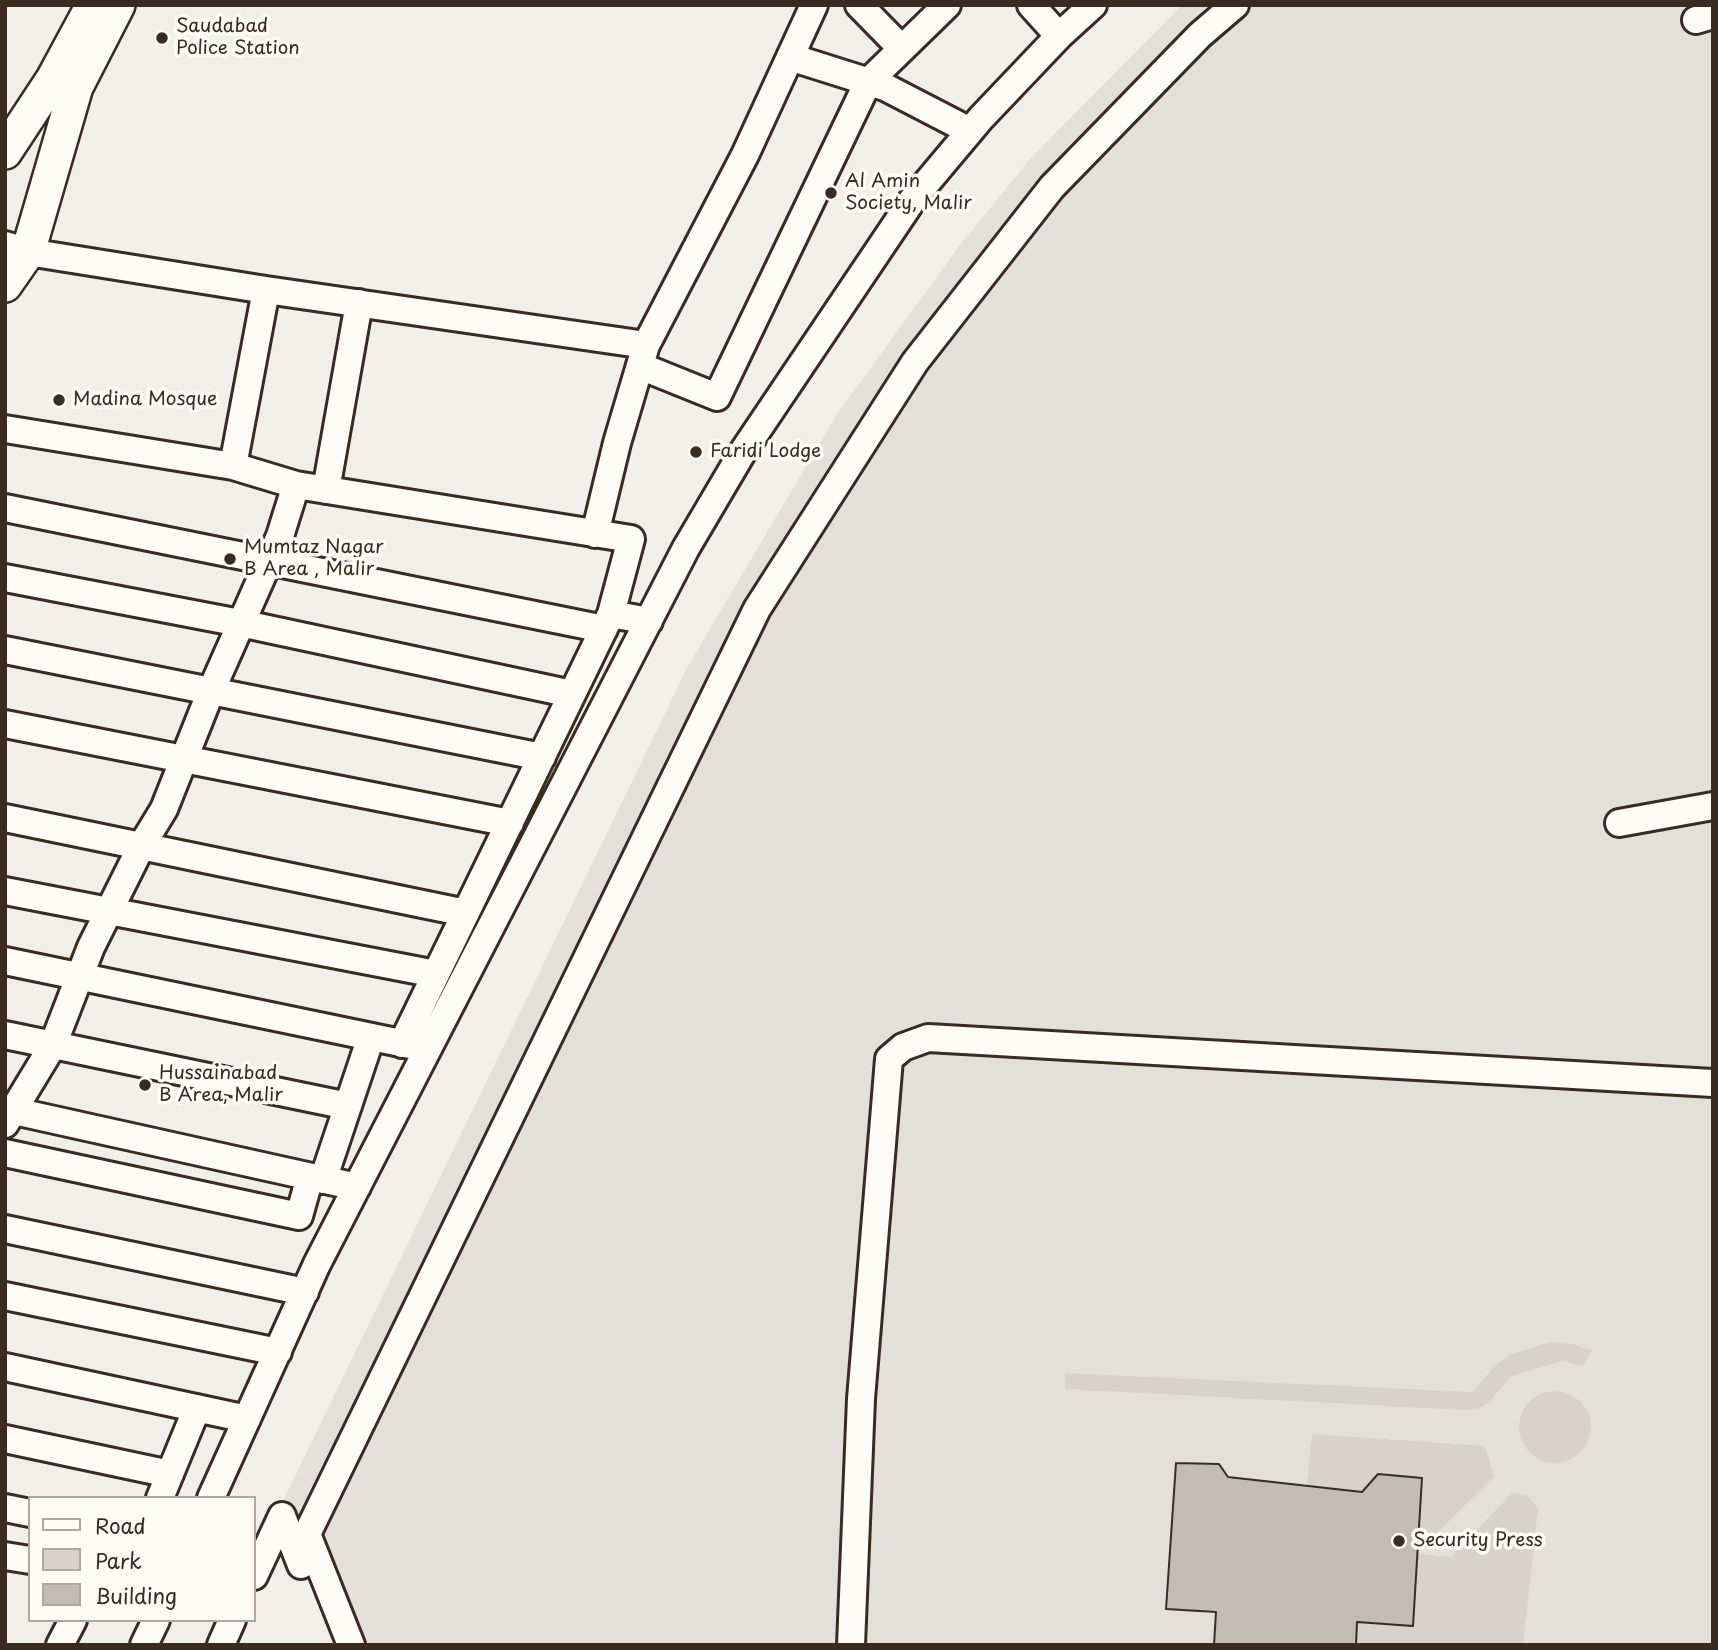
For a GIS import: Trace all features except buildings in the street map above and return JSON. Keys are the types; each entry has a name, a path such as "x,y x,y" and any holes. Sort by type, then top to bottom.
{"main road":[{"path":"5,152 53,79 93,5"},
{"path":"5,285 16,248 76,87 118,5"}],"street":[{"path":"595,534 643,356 745,155 814,5"},
{"path":"859,5 902,49"},
{"path":"16,248 359,303 643,356 718,397 868,82 947,5"},
{"path":"1031,5 1059,36"},
{"path":"212,1496 305,1292 357,1187 686,548 742,453 913,199 970,131 1059,36 1093,5"},
{"path":"351,1645 307,1534 757,609 915,362 1052,187 1200,35 1235,5"},
{"path":"790,57 885,87 970,131"},
{"path":"233,466 266,290"},
{"path":"326,489 359,303"},
{"path":"5,429 233,466 296,485 631,539 608,622 402,1044"},
{"path":"296,485 270,561 240,623 164,809 142,845 78,976 53,1045 8,1115 357,1187"},
{"path":"5,508 270,561 608,622 649,621"},
{"path":"5,578 240,623 572,694"},
{"path":"5,650 542,757"},
{"path":"5,724 510,823"},
{"path":"1619,823 1713,806"},
{"path":"5,818 466,913"},
{"path":"5,891 436,974"},
{"path":"5,961 429,1049"},
{"path":"5,1035 348,1106"},
{"path":"5,1153 299,1216 348,1106 372,1037"},
{"path":"851,1645 861,1399 889,1059 903,1047 928,1038 1713,1083"},
{"path":"5,1228 305,1292"},
{"path":"5,1296 278,1352"},
{"path":"5,1367 247,1419"},
{"path":"5,1439 165,1486 197,1408"},
{"path":"5,1508 28,1513"},
{"path":"256,1572 282,1516 332,1645"},
{"path":"5,1556 28,1560"},
{"path":"60,1645 72,1622"},
{"path":"144,1645 155,1622"},
{"path":"221,1645 231,1622"}],"shaded area":[{"path":"1182,5 1713,5 1713,1645 340,1645 283,1501 688,666 837,414 963,241 1031,158"}],"green space":[{"path":"1549,1342 1568,1343 1592,1350 1583,1366 1562,1361 1512,1376 1489,1402 1478,1409 1065,1389 1065,1373 1472,1392 1497,1364 1512,1354"},
{"path":"1555,1391 1569,1394 1581,1401 1588,1413 1591,1427 1588,1441 1581,1453 1569,1460 1555,1463 1541,1460 1529,1453 1522,1441 1519,1427 1522,1413 1529,1401 1541,1394"},
{"path":"1312,1434 1485,1446 1494,1477 1436,1534 1419,1532 1422,1478 1378,1474 1362,1492 1307,1485"},
{"path":"1512,1493 1527,1495 1538,1509 1523,1645 1356,1645 1357,1622 1413,1626 1418,1554 1451,1557"}],"place":[{"name":"Saudabad Police Station","path":"162,38"},
{"name":"Al Amin Society, Malir","path":"831,193"},
{"name":"Madina Mosque","path":"59,400"},
{"name":"Faridi Lodge","path":"696,452"},
{"name":"Mumtaz Nagar B Area , Malir","path":"230,559"},
{"name":"Hussainabad B Area, Malir","path":"145,1085"},
{"name":"Security Press","path":"1399,1541"}]}
